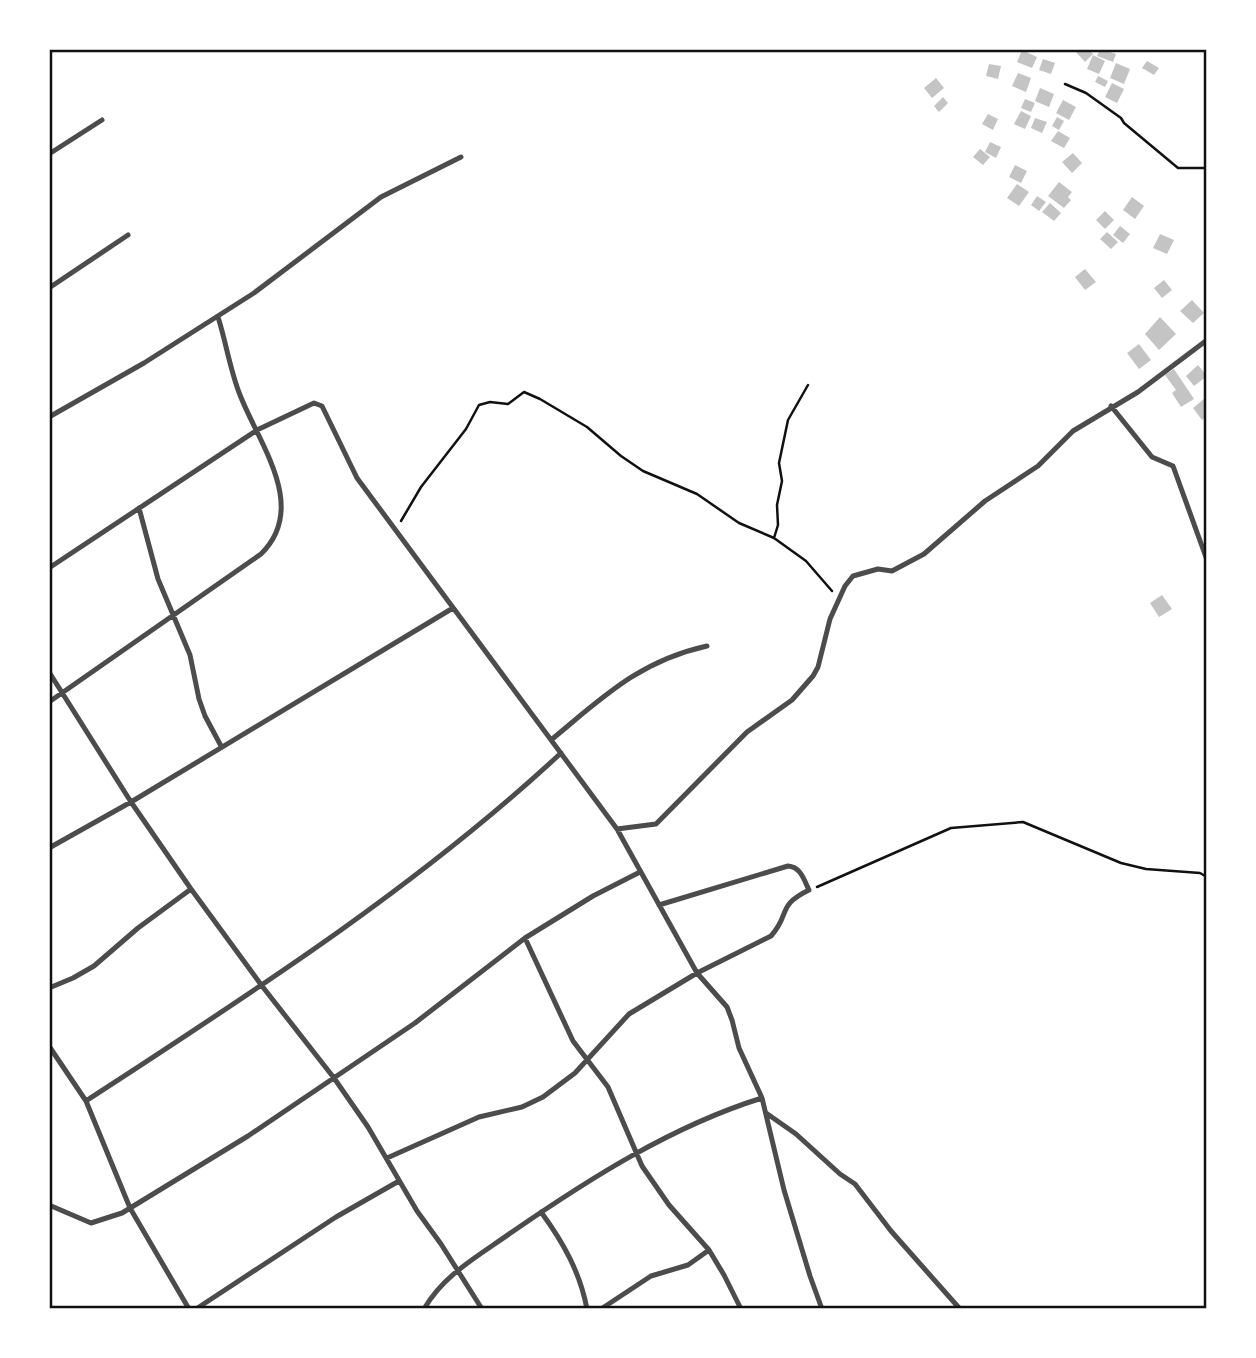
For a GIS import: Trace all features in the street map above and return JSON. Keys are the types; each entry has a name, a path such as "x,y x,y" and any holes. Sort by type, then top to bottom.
{"street":[{"path":"49,154 102,120"},
{"path":"49,417 218,317 381,197 461,156"},
{"path":"49,288 128,235"},
{"path":"49,702 273,543 278,530 282,497 275,473 240,394 218,317"},
{"path":"617,829 656,824 747,732 792,700 818,667 827,630 839,599 853,576 878,569 892,571 924,554 985,501 1038,466 1073,431 1138,392 1207,340"},
{"path":"49,568 257,430 314,403 322,406 357,478 617,829 697,973 727,1007 739,1048 762,1098 788,1202 822,1309"},
{"path":"1111,406 1152,457 1173,466 1207,560"},
{"path":"139,508 158,579 190,655 202,707 221,746"},
{"path":"49,848 131,802 453,608"},
{"path":"551,740 592,704 628,678 671,656 707,646"},
{"path":"49,672 131,802 191,889 262,986 334,1077 482,1309"},
{"path":"86,1101 316,950 399,888 516,794 561,752"},
{"path":"387,1158 479,1117 522,1107 543,1097 589,1059 629,1014 697,973 771,936 778,928 789,903 809,890 800,871 796,867 788,866 659,905"},
{"path":"49,1205 91,1223 130,1208 248,1136 415,1023 525,939 593,896 640,872"},
{"path":"49,988 87,971 138,928 191,889"},
{"path":"525,939 573,1041 608,1087 646,1173 669,1205 709,1250 741,1309"},
{"path":"49,1046 86,1101 130,1208 189,1309"},
{"path":"424,1309 438,1288 458,1270 541,1212 699,1121 762,1098"},
{"path":"766,1113 796,1134 855,1184 891,1231 960,1309"},
{"path":"196,1309 336,1216 399,1181"},
{"path":"541,1212 569,1255 587,1309"},
{"path":"601,1309 652,1276 688,1265 709,1250"}],"path":[{"path":"1065,83 1086,93 1121,118 1178,169 1207,168"},
{"path":"775,538 782,481 779,463 788,420 807,385"},
{"path":"395,531 421,487 466,429 479,405 490,402 508,404 524,392 587,427 643,471 697,494 739,523 775,538 806,561 839,599"},
{"path":"809,890 951,828 1023,822 1121,863 1146,869 1200,873 1207,877"}],"building":[{"path":"1088,49 1093,54 1085,62 1075,51"},
{"path":"1100,49 1116,54 1113,62 1097,56"},
{"path":"1022,50 1037,57 1032,68 1017,62"},
{"path":"1093,55 1105,61 1099,74 1087,69"},
{"path":"1043,59 1055,63 1051,74 1039,70"},
{"path":"1147,61 1159,68 1154,75 1142,68"},
{"path":"1116,63 1130,69 1124,84 1110,78"},
{"path":"989,64 1001,66 998,79 986,76"},
{"path":"1018,73 1031,78 1026,92 1012,86"},
{"path":"1098,76 1108,81 1105,87 1095,82"},
{"path":"936,78 944,88 932,98 924,88"},
{"path":"1112,83 1124,89 1117,103 1105,97"},
{"path":"1040,88 1054,94 1049,107 1035,101"},
{"path":"943,97 948,103 939,112 934,106"},
{"path":"1025,99 1035,103 1031,112 1021,108"},
{"path":"1063,100 1076,107 1069,120 1056,113"},
{"path":"1021,111 1031,116 1025,129 1014,124"},
{"path":"988,114 998,119 993,130 982,124"},
{"path":"1057,117 1064,121 1059,130 1052,126"},
{"path":"1035,118 1047,122 1042,133 1031,128"},
{"path":"1058,131 1070,138 1064,148 1051,141"},
{"path":"990,142 1001,147 996,158 985,152"},
{"path":"980,149 990,157 983,165 973,157"},
{"path":"1073,153 1082,163 1072,173 1062,162"},
{"path":"1015,165 1027,171 1021,183 1009,177"},
{"path":"1059,182 1072,192 1068,197 1071,200 1064,208 1048,196"},
{"path":"1017,184 1029,192 1019,206 1007,198"},
{"path":"1037,196 1046,202 1039,211 1031,205"},
{"path":"1132,197 1144,206 1135,219 1123,210"},
{"path":"1050,203 1061,213 1054,221 1042,212"},
{"path":"1105,211 1114,220 1105,229 1096,220"},
{"path":"1120,226 1130,234 1123,243 1113,235"},
{"path":"1107,232 1118,242 1111,249 1100,239"},
{"path":"1160,234 1174,240 1167,254 1153,248"},
{"path":"1085,269 1096,282 1085,290 1075,277"},
{"path":"1164,280 1172,290 1162,298 1154,288"},
{"path":"1192,300 1204,313 1193,323 1180,311"},
{"path":"1160,317 1176,334 1159,350 1145,334"},
{"path":"1139,344 1151,360 1139,369 1127,353"},
{"path":"1198,365 1207,376 1194,386 1186,376"},
{"path":"1174,369 1194,399 1181,407 1172,393 1176,390 1165,375"},
{"path":"1205,398 1207,416 1202,420 1193,408"},
{"path":"1162,595 1172,609 1159,617 1150,603"}]}
